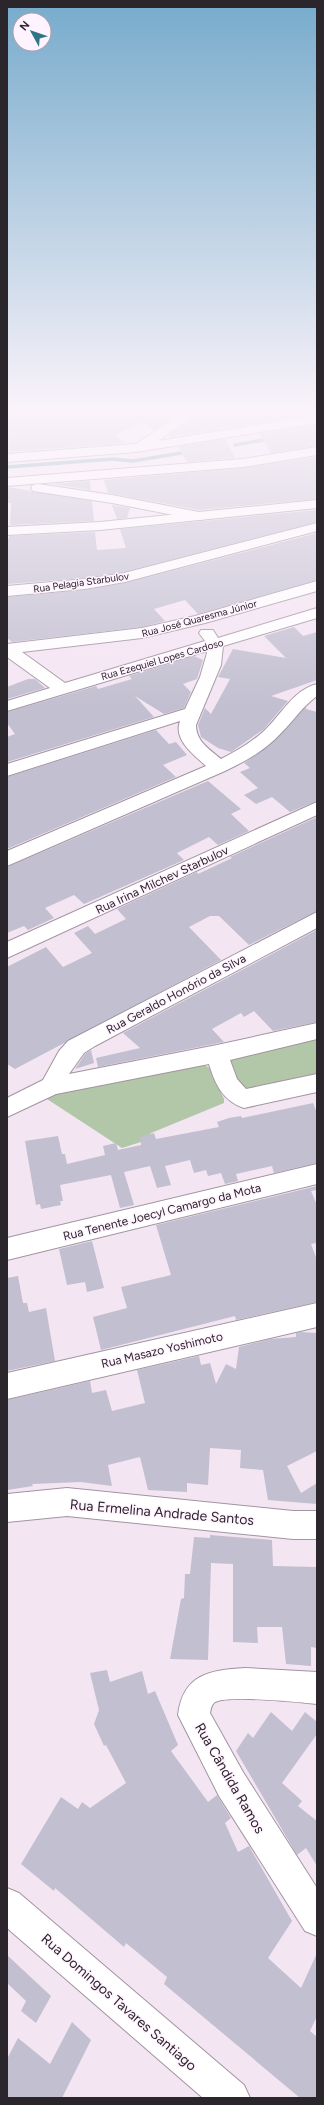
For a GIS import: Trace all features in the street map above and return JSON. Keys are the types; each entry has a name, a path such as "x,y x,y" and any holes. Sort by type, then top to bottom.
{"street":[{"path":"175,511 199,516"},
{"path":"7,531 100,526 246,511"},
{"name":"Rua Pelagia Starbulov","path":"7,591 84,584 125,577 317,527"},
{"name":"Rua José Quaresma Júnior","path":"7,649 142,633 199,620 317,586"},
{"name":"Rua Ezequiel Lopes Cardoso","path":"7,706 317,613"},
{"path":"199,620 214,644 214,660 206,685 187,725 187,733 190,740 218,767"},
{"path":"7,649 62,689"},
{"path":"7,859 218,767 253,750 278,727 302,698 317,689"},
{"path":"7,770 192,712"},
{"name":"Rua Irina Milchev Starbulov","path":"7,951 317,808"},
{"name":"Rua Geraldo Honório da Silva","path":"51,1086 67,1057 76,1047 87,1040 317,919"},
{"path":"7,1108 51,1086 217,1054 317,1031"},
{"path":"217,1054 228,1087 244,1099 317,1083"},
{"name":"Rua Tenente Joecyl Camargo da Mota","path":"7,1249 317,1174"},
{"name":"Rua Masazo Yoshimoto","path":"7,1386 317,1315"},
{"name":"Rua Ermelina Andrade Santos","path":"7,1508 43,1503 67,1502 292,1525 317,1525"},
{"name":"Rua Cândida Ramos","path":"317,1688 244,1685 218,1686 208,1689 201,1695 194,1708 194,1715 231,1784 317,1919"},
{"name":"Rua Domingos Tavares Santiago","path":"7,1905 231,2098"}],"green space":[{"path":"317,1036 317,1079 240,1092 229,1064 232,1058"},
{"path":"204,1065 210,1068 224,1099 224,1103 151,1133 144,1141 122,1148 47,1099 61,1092"}],"building":[{"path":"11,511 93,511 94,521 10,525"},
{"path":"114,511 129,511 127,518 117,519"},
{"path":"317,511 317,522 124,572 85,578 7,584 7,539 9,539 9,536 95,532 97,550 126,548 120,529"},
{"path":"317,533 317,580 198,614 185,600 154,609 165,621 142,627 12,642 7,638 7,597 85,590 125,583"},
{"path":"294,627 303,636 317,632 317,680 271,696 288,701 264,729 231,752 218,748 201,737 198,725 205,708 211,714 230,679 218,677 233,649 286,658 264,636"},
{"path":"194,656 203,660 197,679 183,684 191,692 184,708 164,714 135,696 154,717 7,762 7,737 15,734 7,723 7,712 96,686 98,689 132,679 129,676"},
{"path":"28,679 35,679 45,688 7,699 7,687"},
{"path":"306,707 306,709 317,712 317,801 290,812 272,797 256,804 244,795 258,788 240,772 250,768 244,763 270,745"},
{"path":"156,730 169,744 176,742 187,755 163,765 176,777 7,849 7,777"},
{"path":"208,781 241,809 231,814 249,831 218,845 209,837 177,853 184,860 84,904 74,895 45,908 54,918 28,930 24,926 7,933 7,867"},
{"path":"317,817 317,911 249,945 219,916 210,916 189,927 221,960 15,1069 7,1064 7,967 46,947 63,967 92,953 74,933 88,926 95,934 126,919 117,909 197,872 198,874 232,858 230,857"},
{"path":"317,930 317,1022 273,1031 254,1011 244,1017 241,1013 212,1029 224,1042 98,1067 96,1058 140,1048 123,1033"},
{"path":"91,1050 94,1063 75,1069 85,1054"},
{"path":"313,1103 317,1113 317,1163 274,1173 272,1166 236,1174 238,1181 225,1184 221,1173 208,1176 206,1170 194,1173 190,1160 165,1166 171,1185 157,1188 150,1166 124,1172 134,1205 120,1208 111,1175 60,1185 63,1201 60,1201 61,1205 41,1209 40,1204 36,1205 25,1141 58,1136 62,1154 65,1154 67,1164 105,1155 103,1146 116,1143 118,1150 141,1145 140,1137 154,1133 156,1139 219,1127 217,1122 229,1118 241,1116 242,1118"},
{"path":"317,1186 317,1190 311,1191 317,1205 317,1243 311,1244 317,1260 317,1302 236,1320 235,1316 101,1350 93,1317 127,1308 121,1287 171,1275 156,1225"},
{"path":"92,1241 104,1288 87,1292 85,1282 67,1285 59,1249"},
{"path":"18,1276 23,1303 27,1303 29,1312 46,1308 55,1361 7,1371 7,1278"},
{"path":"296,1333 317,1333 317,1451 287,1466 301,1493 317,1483 317,1504 268,1500 263,1470 240,1468 241,1450 210,1448 208,1485 187,1483 187,1492 148,1490 140,1457 108,1465 112,1486 81,1482 32,1484 33,1486 7,1490 7,1400 90,1381 92,1393 106,1390 112,1411 145,1403 137,1370 199,1356 201,1365 210,1363 216,1384 226,1364 236,1369 239,1347 270,1339 296,1337"},
{"path":"210,1535 272,1540 273,1566 317,1567 317,1648 311,1647 311,1666 286,1664 282,1627 257,1627 258,1643 233,1642 233,1564 211,1563 208,1660 170,1659 181,1599 184,1598 185,1574 190,1574 194,1537 210,1538"},
{"path":"107,1670 110,1682 142,1671 148,1694 155,1691 178,1745 171,1751 208,1802 217,1795 231,1818 225,1823 238,1852 249,1846 292,1921 268,1958 301,1988 317,1953 317,2016 310,2031 317,2037 317,2098 300,2098 164,1984 167,1977 126,1943 124,1947 55,1888 54,1891 21,1864 61,1797 78,1809 82,1802 90,1808 126,1783 106,1745 104,1746 94,1724 99,1710 90,1673"},
{"path":"271,1712 292,1731 305,1712 317,1722 317,1734 282,1783 302,1801 298,1806 317,1821 317,1866 306,1848 297,1855 236,1751 248,1733 253,1738"},
{"path":"7,1955 51,1996 36,2023 21,2011 26,2001 7,1983"},
{"path":"72,2022 91,2040 62,2098 7,2098 7,2059 18,2038 50,2064"}]}
